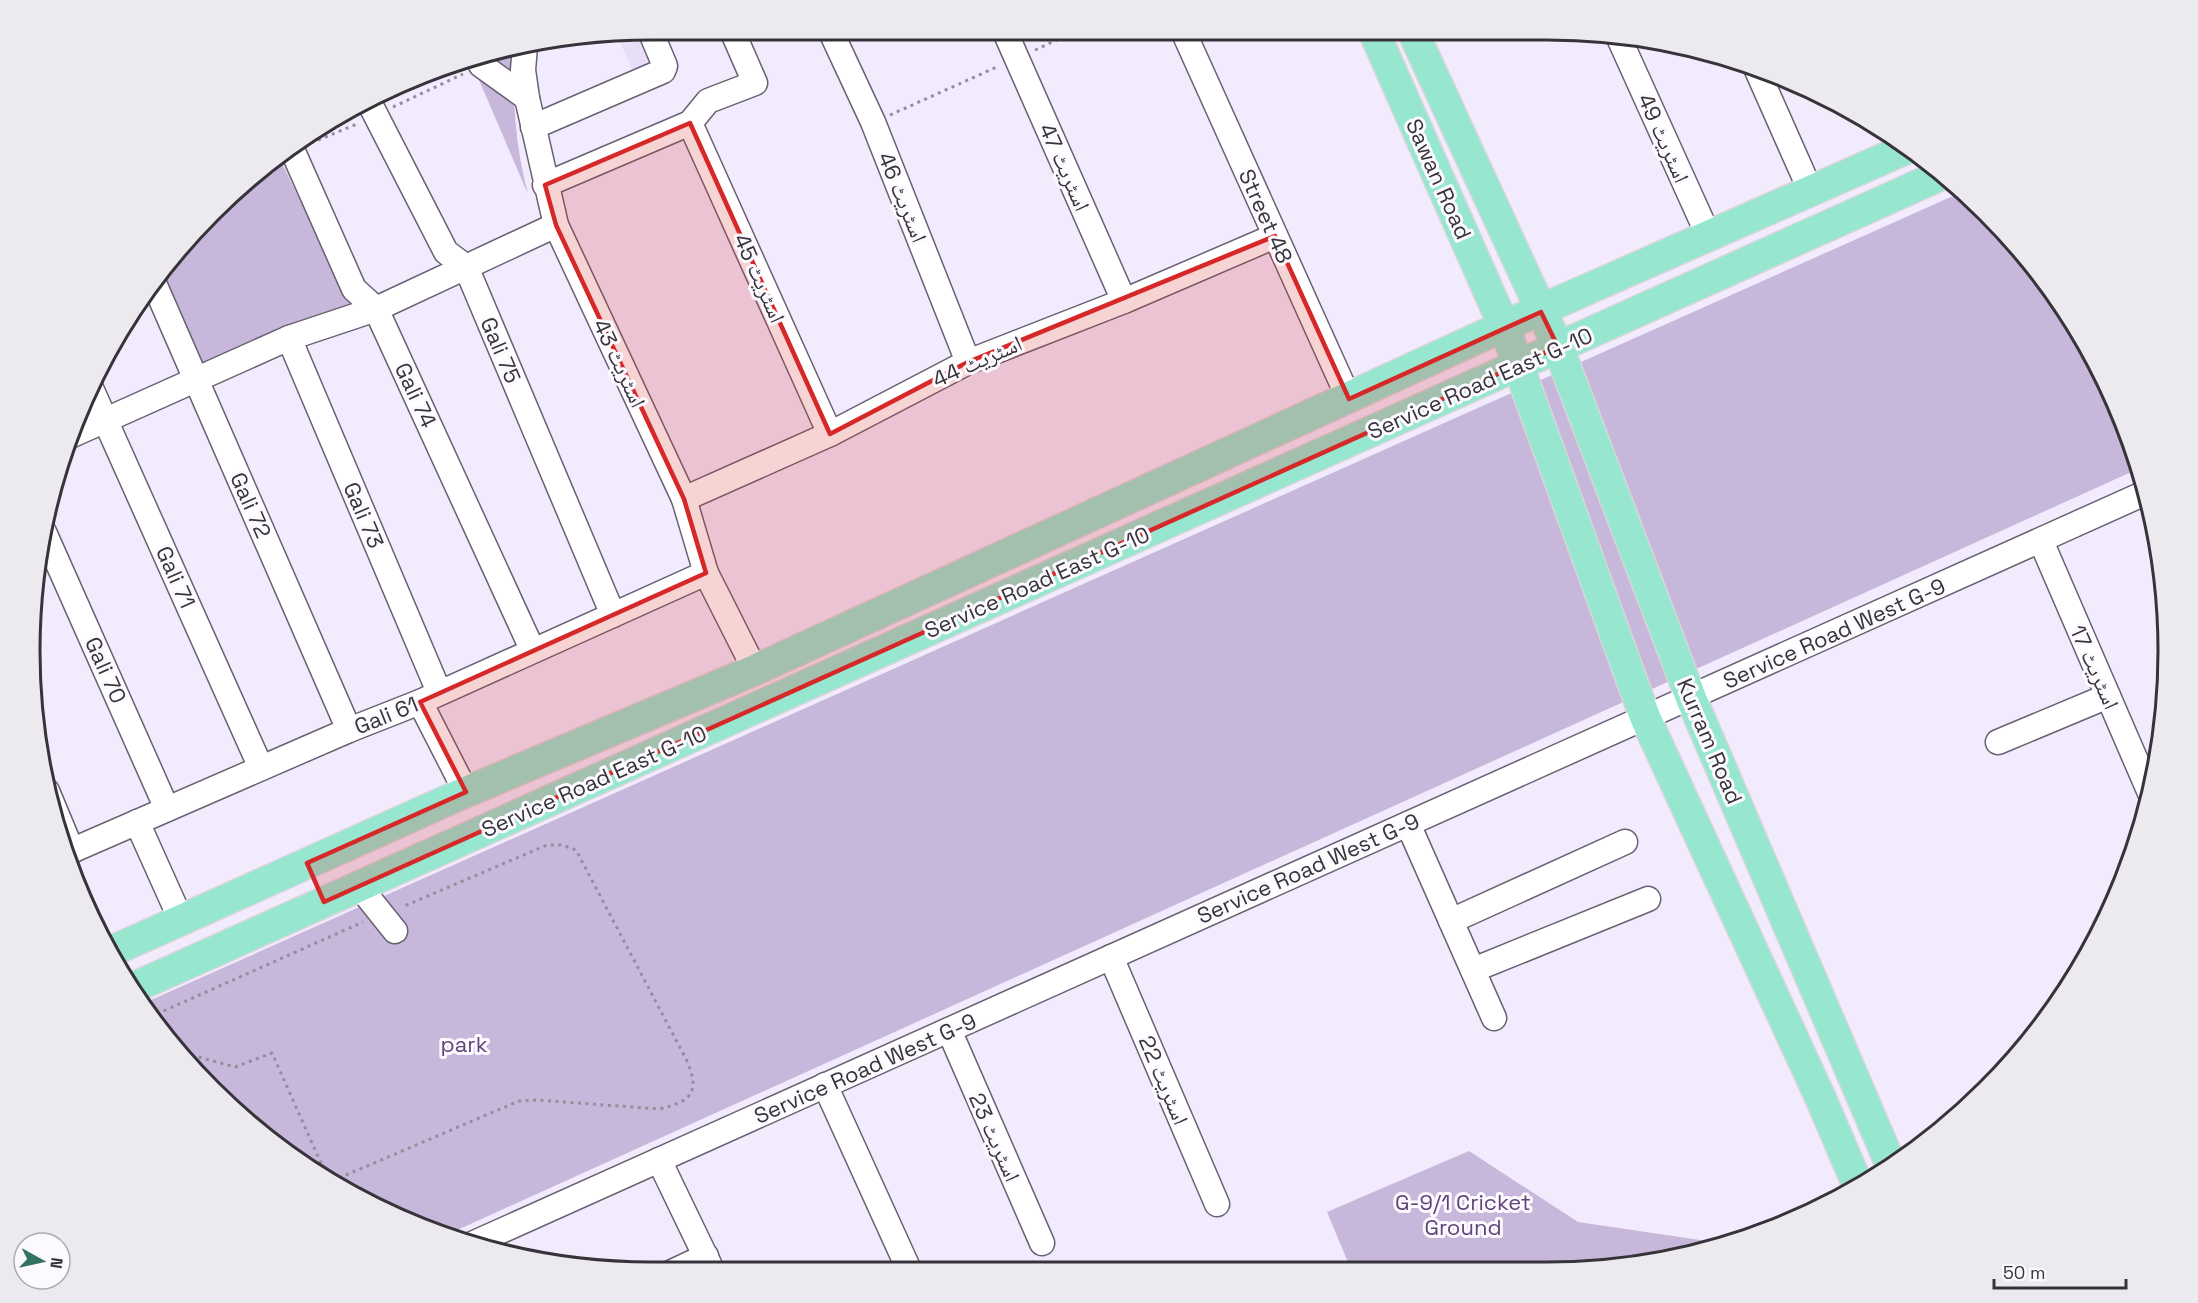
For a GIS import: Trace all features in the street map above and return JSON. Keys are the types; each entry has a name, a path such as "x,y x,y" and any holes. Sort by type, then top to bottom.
{"main road":[{"name":"Sawan Road","path":"1378,40 1504,326 1645,717"},
{"name":"Sawan Road","path":"1417,40 1541,312"},
{"name":"Service Road East G-10","path":"118,949 466,792 755,670 1504,326 1541,312 1898,152"},
{"name":"Service Road East G-10","path":"139,985 1933,179"},
{"name":"Kurram Road","path":"1541,312 1558,347 1691,698 1888,1158"},
{"path":"1645,717 1821,1099 1855,1179"},
{"path":"307,863 324,902"}],"street":[{"path":"533,127 663,70 665,66 654,40"},
{"path":"545,185 690,123 708,101 755,83 736,40"},
{"name":"اسٹریٹ 46","path":"835,40 873,122 968,362"},
{"name":"اسٹریٹ 47","path":"1009,40 1124,301"},
{"name":"Street 48","path":"1187,40 1349,399"},
{"name":"اسٹریٹ 49","path":"1622,46 1709,237"},
{"name":"اسٹریٹ 43","path":"524,54 523,70 527,98 545,185 556,225 684,499 706,573 755,670"},
{"path":"481,65 527,98"},
{"path":"1761,80 1811,192"},
{"name":"Gali 75","path":"373,108 446,252 465,266 613,615"},
{"name":"اسٹریٹ 45","path":"690,123 830,434"},
{"name":"Gali 74","path":"293,157 354,289 376,309 532,650"},
{"path":"82,431 289,338 376,309 556,225"},
{"name":"اسٹریٹ 44","path":"684,499 830,434 968,362 1124,301 1275,236"},
{"name":"Gali 72","path":"158,292 349,730"},
{"name":"Gali 73","path":"289,338 466,792"},
{"name":"Gali 71","path":"96,399 261,768"},
{"name":"Service Road West G-9","path":"483,1239 2138,496"},
{"name":"اسٹریٹ 17","path":"2041,541 2108,696 2145,775"},
{"name":"Gali 70","path":"50,545 167,809"},
{"name":"Gali 61","path":"74,850 430,697 706,573"},
{"path":"1998,742 2108,696"},
{"path":"137,822 181,920"},
{"path":"1408,824 1494,1018"},
{"path":"1451,921 1625,842"},
{"path":"359,886 388,922"},
{"path":"1473,970 1648,899"},
{"name":"اسٹریٹ 22","path":"1111,957 1217,1204"},
{"name":"اسٹریٹ 23","path":"949,1030 1042,1243"},
{"path":"825,1085 905,1262"},
{"path":"659,1160 708,1262"}],"path":[{"path":"873,122 1057,40"},
{"path":"160,1013 388,922 411,905 547,845 562,845 576,849 695,1080 693,1092 686,1100 659,1109 537,1100 519,1101 339,1176"},
{"path":"193,1056 235,1067 273,1053 324,1168"}],"highlighted area":[{"path":"690,123 830,434 968,362 1275,236 1349,399 1541,312 1558,347 324,902 307,863 466,792 420,702 706,573 684,499 556,225 545,185"}],"shaded area":[{"path":"646,40 657,68 635,77 620,42"}],"green space":[{"path":"515,56 516,122 520,158 528,194 474,67"},
{"path":"283,165 351,305 184,380 161,287 219,219"},
{"name":"park","path":"1953,196 1979,219 2006,249 2055,312 2094,381 2111,418 2130,472 456,1230 418,1216 346,1181 312,1160 280,1136 219,1084 150,1000"},
{"name":"G-9/1 Cricket Ground","path":"1469,1151 1578,1222 1708,1241 1666,1251 1586,1261 1348,1262 1327,1212"}]}
